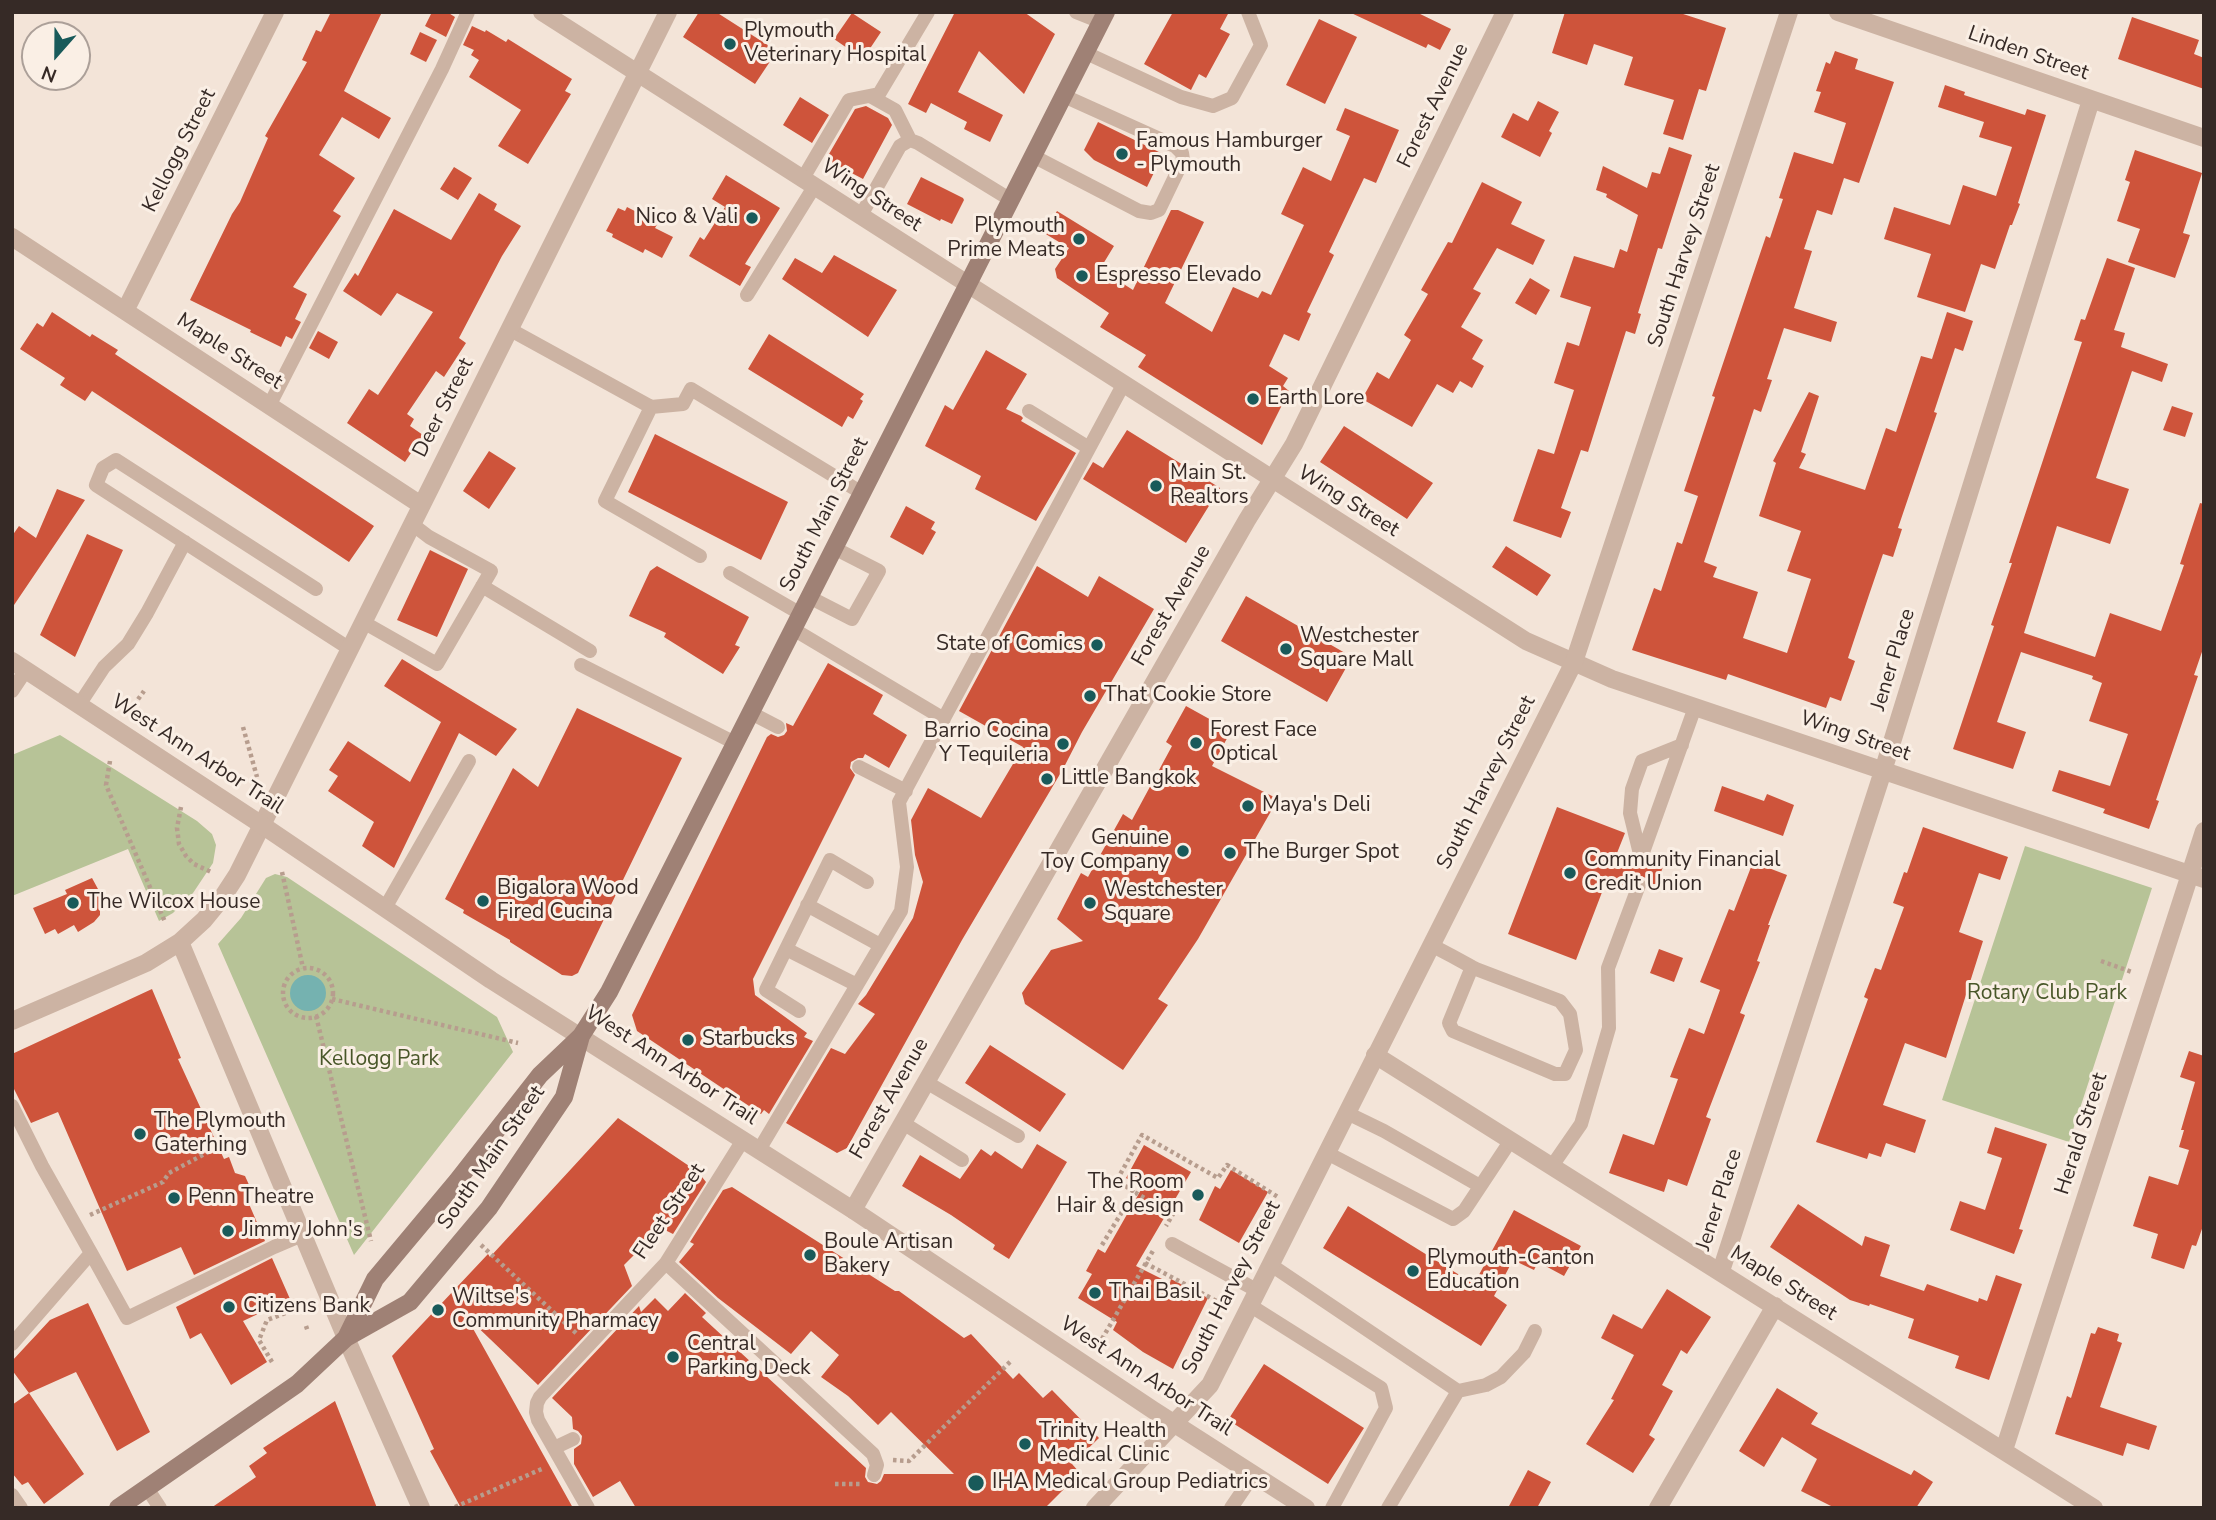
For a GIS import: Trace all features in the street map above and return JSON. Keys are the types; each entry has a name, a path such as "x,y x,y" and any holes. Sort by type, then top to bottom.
{"main road":[{"name":"South Main Street","path":"346,1338 376,1279 540,1075 581,1036 609,992 1104,17"},
{"name":"South Main Street","path":"118,1508 298,1384 346,1338 410,1302 489,1209 564,1097 581,1036"}],"street":[{"name":"Kellogg Street","path":"125,311 275,12"},
{"name":"Wing Street","path":"542,12 1526,641 1612,679 2197,877"},
{"name":"Deer Street","path":"12,1021 146,963 180,942 204,920 237,875 668,12"},
{"name":"Forest Avenue","path":"853,1210 1247,520 1294,444 1506,12"},
{"name":"South Harvey Street","path":"1095,1508 1210,1385 1574,662 1789,12"},
{"name":"Linden Street","path":"1838,12 2204,138"},
{"name":"Jener Place","path":"1721,1272 1883,771 2091,100"},
{"name":"Maple Street","path":"12,237 421,505"},
{"name":"West Ann Arbor Trail","path":"19,666 262,825 491,980 853,1210 1174,1424 1254,1474 1296,1505"},
{"name":"Herald Street","path":"2004,1450 2197,877 2204,831"},
{"path":"180,942 302,1235 421,1508"},
{"name":"Maple Street","path":"1375,1055 2094,1508"},
{"path":"1658,1508 1775,1306"}],"lane":[{"path":"269,406 442,69 468,12"},
{"path":"747,295 808,183 849,100 879,94 928,12"},
{"path":"1076,12 1104,17"},
{"path":"1086,53 1181,97 1213,106 1232,98 1261,45 1248,12"},
{"path":"870,96 895,110 910,140 1011,200"},
{"path":"1033,156 1139,211 1151,213 1159,210 1183,160 1182,153 1175,146 1064,96"},
{"path":"860,217 900,146 910,140"},
{"path":"509,329 651,407 683,404 691,389 862,493"},
{"path":"760,1150 901,911 907,867 899,802 1123,385"},
{"path":"651,407 605,501 699,556"},
{"path":"1029,411 1089,448"},
{"path":"316,589 116,460 103,468 96,485 350,649"},
{"path":"363,622 437,664 491,571 429,537 412,524"},
{"path":"79,705 104,667 128,644 184,542"},
{"path":"809,597 852,619 878,571 834,548"},
{"path":"730,573 797,622 944,719"},
{"path":"482,586 590,651"},
{"path":"581,665 735,743"},
{"path":"12,691 19,666"},
{"path":"1682,745 1642,761 1635,780 1630,813 1641,858 1682,745 1695,707"},
{"path":"751,713 778,727"},
{"path":"385,908 469,761"},
{"path":"859,767 906,791"},
{"path":"800,1011 766,990 830,860 867,882"},
{"path":"1552,1166 1581,1124 1609,1028 1608,968 1639,885"},
{"path":"807,905 880,945"},
{"path":"1431,945 1472,967 1560,1000 1570,1014 1576,1050 1565,1074 1555,1074 1453,1031 1448,1023 1472,967"},
{"path":"786,949 857,985"},
{"path":"926,1082 1018,1136"},
{"path":"12,1106 42,1166 127,1318 302,1235"},
{"path":"1347,1113 1480,1186"},
{"path":"903,1123 962,1160"},
{"name":"Fleet Street","path":"588,1508 563,1455 538,1420 537,1404 540,1397 666,1263 743,1140"},
{"path":"1327,1153 1453,1219 1464,1211 1511,1140"},
{"path":"1167,1239 1381,1388 1387,1408 1332,1508"},
{"path":"12,1344 90,1253"},
{"path":"666,1263 873,1454 877,1465 874,1475"},
{"path":"1271,1265 1458,1391 1486,1385 1501,1377 1524,1353 1535,1331"},
{"path":"1388,1508 1458,1391"},
{"path":"563,1455 573,1439"},
{"path":"1231,1508 1254,1474"},
{"path":"147,1488 160,1508"},
{"path":"12,1495 21,1508"}],"path":[{"path":"134,705 144,691"},
{"path":"243,727 257,776"},
{"path":"110,761 106,785 165,922"},
{"path":"181,807 177,828 179,844 194,864 211,872"},
{"path":"282,872 303,968"},
{"path":"2101,961 2132,972"},
{"path":"303,968 326,976 332,987 332,999 326,1010 306,1018 289,1010 283,993 285,982 292,973 303,968"},
{"path":"332,999 518,1043"},
{"path":"316,1016 371,1241"},
{"path":"1167,1239 1173,1214 1117,1180 1142,1135 1218,1178 1227,1165 1278,1197"},
{"path":"75,1223 163,1182 169,1173 227,1142"},
{"path":"1102,1245 1134,1192"},
{"path":"480,1244 589,1344"},
{"path":"1102,1339 1156,1244"},
{"path":"1145,1264 1224,1305"},
{"path":"272,1362 259,1340 267,1320 299,1308"},
{"path":"909,1461 1013,1360"},
{"path":"455,1507 563,1455"}],"green space":[{"path":"60,735 197,821 212,834 216,845 213,863 193,893 173,913 159,921 128,849 12,896 12,755"},
{"name":"Rotary Club Park","path":"2025,846 2152,888 2069,1142 1942,1100"},
{"name":"Kellogg Park","path":"275,874 287,877 497,1017 513,1052 354,1255 218,944 241,918 266,878"}],"water":[{"path":"308,975 321,980 326,993 321,1006 308,1011 295,1006 290,993 295,980"}],"building":[{"path":"331,12 382,12 344,91 391,118 379,139 342,117 319,155 355,178 333,211 341,216 293,287 307,294 295,319 301,322 292,339 286,336 281,347 190,300 240,202 268,138 265,136 307,62 302,60 316,30 321,32"},
{"path":"432,12 447,12 455,17 446,37 425,26"},
{"name":"Plymouth Veterinary Hospital","path":"699,12 716,12 777,51 755,84 683,37"},
{"path":"955,12 1024,12 1055,34 1024,94 979,51 958,92 1003,115 990,142 964,129 967,122 931,103 926,113 908,104"},
{"path":"1173,12 1229,12 1220,29 1230,34 1206,78 1199,74 1191,90 1144,64"},
{"path":"1349,12 1416,12 1451,29 1440,50 1428,44 1426,48"},
{"path":"1565,12 1677,12 1726,28 1706,91 1699,89 1683,140 1663,134 1674,100 1624,85 1633,57 1594,44 1587,65 1552,53"},
{"path":"852,13 881,32 863,59 834,39"},
{"path":"2132,17 2199,40 2194,54 2204,58 2204,89 2118,59"},
{"path":"1319,19 1357,37 1325,104 1286,85"},
{"path":"472,26 485,32 486,30 506,42 508,39 572,79 565,91 571,94 528,164 498,146 521,110 469,77 479,60 471,55 474,50 463,45"},
{"path":"420,32 437,40 426,62 410,54"},
{"path":"1835,51 1858,59 1855,69 1894,82 1859,183 1844,178 1832,215 1817,210 1804,249 1812,251 1794,308 1837,322 1831,342 1784,328 1767,379 1772,380 1761,412 1754,409 1704,562 1717,567 1713,577 1758,592 1743,638 1787,653 1811,579 1787,571 1801,531 1759,516 1776,463 1773,461 1809,392 1819,396 1801,452 1806,454 1799,468 1865,490 1886,428 1896,432 1921,356 1932,359 1947,312 1973,321 1963,351 1955,348 1934,412 1937,413 1898,528 1902,529 1893,557 1883,554 1848,658 1855,661 1841,701 1830,697 1826,708 1728,674 1726,680 1632,650 1654,588 1661,591 1677,542 1682,544 1698,496 1684,491 1715,397 1712,396 1766,236 1770,238 1783,199 1779,198 1794,152 1833,164 1846,123 1814,112 1821,92 1816,91 1826,62 1830,64"},
{"path":"1945,85 1965,92 1964,95 2025,115 2027,109 2046,115 2018,203 2020,204 1995,269 1981,264 1965,312 1917,297 1931,254 1884,239 1894,207 1950,225 1963,185 1996,196 2012,147 1979,137 1984,122 1938,107"},
{"path":"800,97 829,115 812,143 783,125"},
{"path":"1538,101 1559,112 1540,157 1501,137 1513,113 1528,121"},
{"path":"866,106 888,118 892,125 863,179 827,160 855,109"},
{"path":"1345,108 1399,130 1376,183 1364,178 1329,252 1334,255 1307,312 1311,314 1299,341 1284,334 1269,366 1288,378 1283,386 1289,391 1262,445 1138,367 1146,355 1100,327 1109,313 1057,278 1055,269 1069,248 1044,233 1057,211 1114,246 1100,269 1133,290 1171,210 1178,210 1204,222 1165,303 1212,332 1233,287 1258,298 1262,291 1271,295 1304,225 1281,214 1303,167 1331,181 1350,136 1336,130"},
{"name":"Famous Hamburger - Plymouth","path":"1098,122 1163,154 1147,187 1094,160 1084,150"},
{"path":"1669,147 1692,155 1662,249 1658,248 1638,313 1641,314 1635,334 1626,331 1588,452 1581,450 1561,508 1571,512 1561,538 1513,521 1538,449 1554,454 1574,390 1554,383 1567,342 1579,346 1591,307 1560,297 1574,256 1614,268 1620,249 1627,252 1638,215 1606,197 1607,194 1596,190 1603,166 1647,188 1652,172 1660,174"},
{"path":"2135,150 2202,173 2183,233 2190,235 2175,278 2128,262 2140,229 2117,221 2130,182 2125,180"},
{"path":"454,167 472,178 458,200 440,189"},
{"path":"726,175 780,208 745,264 751,267 740,286 689,256 700,237 704,240 725,207 712,199"},
{"path":"921,177 963,198 952,224 941,219 940,221 907,204"},
{"path":"1482,182 1522,202 1511,224 1545,240 1533,265 1497,248 1473,289 1481,293 1461,327 1483,340 1472,359 1484,366 1472,388 1460,381 1453,393 1437,384 1412,427 1362,399 1377,372 1389,379 1411,340 1404,335 1428,294 1421,290 1448,242 1452,243"},
{"path":"479,193 497,204 494,210 521,226 459,338 466,343 444,377 436,371 407,414 414,419 410,426 423,435 405,462 347,423 369,389 378,395 433,312 397,293 381,316 343,291 355,273 358,276 394,209 451,240"},
{"path":"627,207 658,223 655,228 673,237 662,258 645,249 643,253 606,231 618,208 625,211"},
{"path":"834,255 897,290 868,337 782,279 795,258 822,273"},
{"path":"2107,258 2135,268 2114,330 2125,333 2121,347 2168,364 2162,382 2132,371 2096,478 2129,489 2110,544 2057,526 2024,633 2095,657 2110,613 2161,631 2184,565 2180,564 2200,503 2204,504 2204,646 2194,675 2198,676 2156,800 2159,801 2149,829 2103,813 2105,809 2052,791 2059,770 2110,786 2128,734 2089,721 2102,683 2092,679 2093,676 2021,652 1997,722 2026,732 2013,769 1953,749 1994,626 1991,625 2012,563 2009,563 2082,342 2074,340 2081,319 2085,320"},
{"path":"1530,278 1550,290 1536,315 1515,303"},
{"path":"52,312 90,337 92,334 118,350 115,354 374,526 349,562 92,391 85,401 60,385 65,378 20,349 37,323 43,327"},
{"path":"318,331 338,342 329,359 309,348"},
{"path":"769,334 864,394 853,419 848,416 842,427 748,369"},
{"path":"986,350 1027,374 1006,409 1021,416 1021,421 1076,453 1036,521 975,489 981,476 925,446 945,405 953,410"},
{"path":"2172,406 2193,413 2185,437 2163,430"},
{"path":"1344,426 1433,483 1407,519 1320,462"},
{"name":"Main St. Realtors","path":"1127,430 1220,488 1186,543 1083,479 1093,462 1103,468"},
{"path":"655,434 788,502 761,560 628,492"},
{"path":"489,451 516,468 489,509 463,491"},
{"path":"57,489 85,500 12,608 12,536 19,526 36,538"},
{"path":"906,506 935,522 931,529 936,532 923,555 890,537"},
{"path":"87,534 123,550 75,657 40,635"},
{"path":"1506,546 1551,575 1537,596 1492,567"},
{"path":"430,550 468,569 437,637 397,620"},
{"path":"657,566 749,617 735,645 740,647 723,674 664,637 666,633 629,616 650,571"},
{"path":"1037,566 1088,597 1099,576 1154,609 962,940 847,1148 837,1153 786,1123 831,1048 845,1054 875,1014 858,1004 913,918 923,882 915,855 911,820 928,788 981,818 1023,747 959,711"},
{"name":"Westchester Square Mall","path":"1246,596 1352,657 1327,702 1221,641"},
{"path":"402,659 517,729 496,756 459,733 394,868 362,846 374,822 328,791 338,776 329,770 348,741 410,782 441,722 384,686"},
{"path":"828,663 883,695 873,714 907,735 889,768 865,754 863,758 851,762 850,768 855,775 753,979 755,995 807,1033 804,1037 813,1041 769,1114 764,1110 761,1114 637,1031 632,1015 767,737 771,734 778,737 784,735 787,731 786,723 793,726"},
{"path":"1186,706 1231,731 1212,766 1278,799 1198,939 1158,999 1168,1005 1123,1070 1025,1004 1022,993 1051,950 1083,941 1057,919 1081,873 1088,877 1123,814 1132,820 1172,746 1166,742"},
{"path":"577,708 682,758 578,973 572,976 562,975 445,899 513,768 538,787"},
{"path":"1722,786 1764,801 1767,794 1794,805 1783,836 1714,811"},
{"name":"Community Financial Credit Union","path":"1557,807 1625,833 1615,858 1631,858 1635,865 1642,868 1648,865 1651,858 1666,858 1657,884 1648,884 1646,878 1638,875 1632,878 1629,885 1604,887 1576,960 1508,934"},
{"path":"1923,827 2008,857 2000,880 1979,873 1959,932 1983,941 1946,1058 1905,1043 1883,1105 1926,1120 1915,1153 1886,1143 1881,1157 1869,1153 1867,1159 1816,1142 1868,999 1864,997 1875,968 1881,970 1904,907 1893,903"},
{"path":"1753,862 1787,875 1768,925 1757,961 1760,962 1740,1013 1745,1015 1706,1117 1711,1119 1687,1186 1668,1179 1664,1192 1609,1173 1623,1134 1654,1145 1678,1079 1670,1077 1689,1028 1704,1034 1720,990 1700,982 1729,909 1734,911"},
{"name":"The Wilcox House","path":"92,878 104,900 100,904 100,915 78,932 74,925 58,934 55,929 45,934 33,908 67,894 65,890"},
{"path":"1659,949 1683,958 1674,982 1650,973"},
{"path":"152,989 181,1058 178,1059 224,1159 229,1157 235,1173 245,1176 250,1187 246,1197 265,1241 194,1275 181,1247 127,1271 58,1112 31,1123 12,1085 12,1054"},
{"path":"990,1045 1066,1094 1040,1132 965,1083"},
{"path":"2189,1051 2204,1056 2204,1223 2196,1246 2192,1245 2184,1269 2151,1258 2158,1234 2133,1226 2149,1176 2178,1185 2189,1150 2179,1147 2184,1130 2181,1130 2195,1082 2180,1077"},
{"path":"618,1118 698,1172 706,1182 673,1234 661,1228 624,1265 632,1286 538,1385 466,1316 573,1508 461,1508 430,1451 434,1449 392,1356 488,1254 490,1257"},
{"path":"1995,1127 2047,1144 2019,1229 2023,1230 2014,1254 1950,1230 1960,1201 1985,1210 2002,1158 1987,1153"},
{"path":"1037,1144 1067,1162 1009,1259 993,1249 995,1245 902,1186 920,1155 960,1179 981,1149 991,1156 995,1151 1022,1169"},
{"path":"1144,1145 1191,1172 1136,1266 1170,1283 1171,1279 1208,1298 1173,1369 1113,1330 1117,1322 1078,1298 1092,1274 1086,1271 1098,1249 1105,1253 1142,1188 1126,1178"},
{"path":"1231,1170 1268,1192 1239,1243 1199,1220 1215,1186 1220,1189"},
{"path":"732,1187 895,1291 899,1291 964,1338 971,1334 1013,1379 1019,1373 1043,1398 1052,1390 1099,1438 1072,1464 1080,1473 1045,1508 636,1508 620,1481 593,1497 574,1464 574,1449 581,1444 582,1436 573,1429 572,1417 552,1398 639,1306 641,1312 655,1298 668,1311 685,1293 706,1313 702,1317 866,1468 865,1477 868,1482 877,1484 884,1474 954,1474 891,1412 878,1425 848,1396 821,1377 839,1355 811,1331 791,1354 718,1298 679,1262 694,1244 690,1242 723,1190"},
{"path":"1798,1204 1862,1246 1865,1236 1890,1245 1880,1276 1924,1291 1927,1284 1978,1302 1979,1298 1987,1301 1996,1275 2022,1284 1989,1380 1955,1368 1959,1356 1908,1338 1914,1319 1850,1300 1770,1247"},
{"path":"1348,1206 1474,1284 1514,1210 1581,1246 1564,1276 1538,1262 1534,1270 1513,1260 1494,1296 1507,1305 1481,1346 1323,1248"},
{"path":"272,1258 290,1299 243,1321 267,1362 231,1385 201,1333 190,1339 176,1307"},
{"path":"1667,1289 1711,1317 1687,1354 1681,1350 1662,1385 1673,1391 1649,1435 1655,1439 1633,1473 1586,1444 1614,1400 1611,1399 1634,1355 1601,1338 1613,1314 1642,1329"},
{"path":"88,1303 150,1432 117,1451 76,1372 29,1393 12,1370 12,1361 50,1320"},
{"path":"2098,1327 2119,1334 2117,1341 2122,1343 2100,1407 2157,1426 2149,1450 2127,1443 2123,1456 2055,1434 2067,1396 2071,1398 2091,1333 2095,1334"},
{"path":"1264,1364 1364,1428 1328,1484 1228,1420"},
{"path":"1777,1388 1818,1413 1811,1424 1911,1475 1914,1470 1933,1482 1916,1508 1835,1508 1801,1491 1817,1459 1782,1437 1764,1467 1739,1451"},
{"path":"29,1393 84,1474 44,1504 28,1482 22,1485 12,1473 12,1405"},
{"path":"335,1401 377,1508 211,1508 256,1477 249,1466 267,1453 263,1448"},
{"path":"1528,1470 1551,1482 1537,1508 1508,1508"}],"place":[{"name":"Plymouth Veterinary Hospital","path":"730,44"},
{"name":"Famous Hamburger - Plymouth","path":"1122,154"},
{"name":"Nico & Vali","path":"752,218"},
{"name":"Plymouth Prime Meats","path":"1079,239"},
{"name":"Espresso Elevado","path":"1082,276"},
{"name":"Earth Lore","path":"1253,399"},
{"name":"Main St. Realtors","path":"1156,486"},
{"name":"State of Comics","path":"1097,645"},
{"name":"Westchester Square Mall","path":"1286,649"},
{"name":"That Cookie Store","path":"1090,696"},
{"name":"Forest Face Optical","path":"1196,743"},
{"name":"Barrio Cocina Y Tequileria","path":"1063,744"},
{"name":"Little Bangkok","path":"1047,779"},
{"name":"Maya's Deli","path":"1248,806"},
{"name":"Genuine Toy Company","path":"1183,851"},
{"name":"The Burger Spot","path":"1230,853"},
{"name":"Community Financial Credit Union","path":"1570,873"},
{"name":"Bigalora Wood Fired Cucina","path":"483,901"},
{"name":"The Wilcox House","path":"73,903"},
{"name":"Westchester Square","path":"1090,903"},
{"name":"Starbucks","path":"688,1040"},
{"name":"The Plymouth Gaterhing","path":"140,1134"},
{"name":"The Room Hair & design","path":"1198,1195"},
{"name":"Penn Theatre","path":"174,1198"},
{"name":"Jimmy John's","path":"228,1231"},
{"name":"Boule Artisan Bakery","path":"810,1255"},
{"name":"Plymouth-Canton Education","path":"1413,1271"},
{"name":"Thai Basil","path":"1095,1293"},
{"name":"Citizens Bank","path":"229,1307"},
{"name":"Wiltse's Community Pharmacy","path":"438,1310"},
{"name":"Central Parking Deck","path":"673,1357"},
{"name":"Trinity Health Medical Clinic","path":"1025,1444"},
{"name":"IHA Medical Group Pediatrics","path":"976,1483"}]}
